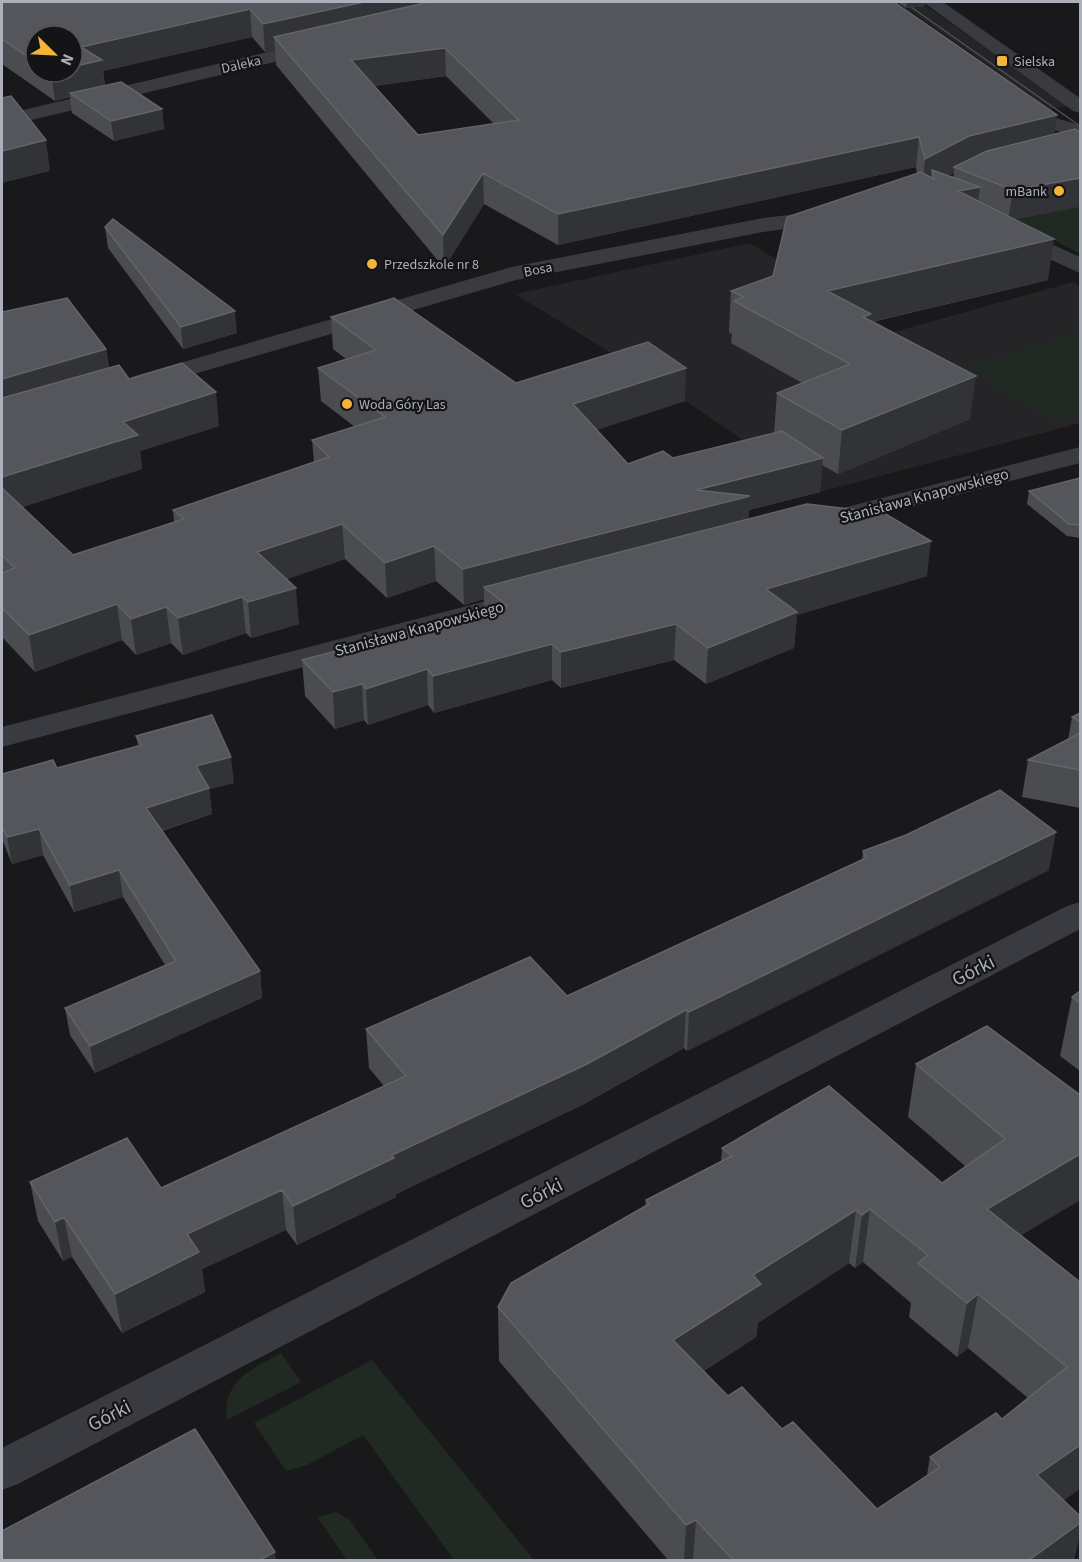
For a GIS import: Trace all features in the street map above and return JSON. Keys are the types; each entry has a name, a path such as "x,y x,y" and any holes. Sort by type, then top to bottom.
{"street":[{"path":"932,2 1080,107"},
{"name":"Daleka","path":"2,121 333,43"},
{"path":"1006,93 1078,142"},
{"name":"Bosa","path":"125,387 512,274 763,225 851,214"},
{"path":"991,223 1080,266"},
{"name":"Stanisława Knapowskiego","path":"794,529 1080,455"},
{"name":"Stanisława Knapowskiego","path":"2,737 556,592"},
{"name":"Górki","path":"2,1470 1080,914"}],"shaded area":[{"path":"898,2 923,4 1070,106 1050,109"},
{"path":"1080,207 1080,254 1016,219"},
{"path":"750,243 894,332 1073,282 1080,286 1080,423 820,492 647,375 515,294"},
{"path":"1080,331 1080,413 1055,422 967,368"},
{"path":"281,1353 301,1382 227,1420 229,1395 234,1386 249,1371"},
{"path":"372,1360 534,1560 454,1560 363,1435 307,1465 286,1471 254,1423"},
{"path":"336,1512 350,1520 378,1560 347,1560 317,1517"}],"building":[{"path":"2,2 364,2 263,24 250,9 84,46 84,24 24,24 24,54 2,39"},
{"path":"429,2 894,2 1057,115 969,136 925,159 919,137 558,214 483,173 443,235 274,37","holes":["445,48 519,120 418,135 351,60"]},
{"path":"84,49 102,60 84,64"},
{"path":"121,82 162,109 111,121 70,93"},
{"path":"11,96 46,140 2,151 2,98"},
{"path":"1075,129 1080,132 1080,178 1013,190 954,167 987,151"},
{"path":"932,170 980,187 958,191 1054,239 827,291 871,314 863,317 976,376 842,430 777,393 850,364 734,301 744,297 731,291 773,276 787,217 921,172 934,179"},
{"path":"113,219 235,311 181,327 105,227"},
{"path":"67,298 106,349 2,379 2,312"},
{"path":"394,298 516,383 648,342 686,368 573,404 628,464 663,451 673,458 782,431 823,458 696,490 750,496 463,569 434,546 385,563 342,524 257,552 296,588 248,602 242,597 178,618 166,607 131,619 117,604 29,635 2,608 2,573 15,568 2,555 2,488 73,555 184,519 173,510 329,457 312,440 385,417 318,368 376,350 331,317"},
{"path":"182,363 216,392 123,422 138,435 2,477 2,398 119,365 129,379"},
{"path":"1080,478 1080,525 1069,524 1029,491"},
{"path":"807,504 884,513 931,541 766,589 797,612 708,648 676,624 561,652 552,644 433,676 427,669 366,689 362,684 333,692 302,660 507,606 484,587"},
{"path":"1080,713 1080,722 1072,717"},
{"path":"212,715 231,757 196,766 209,788 146,808 260,971 90,1046 65,1008 176,961 119,870 70,885 39,829 7,837 2,825 2,774 53,760 57,768 142,745 136,736"},
{"path":"1080,733 1080,770 1028,760"},
{"path":"1000,790 1056,832 689,1012 686,1010 585,1065 392,1155 394,1158 293,1206 282,1190 187,1234 199,1252 115,1294 64,1217 55,1222 30,1182 127,1138 161,1188 406,1076 366,1029 530,957 567,996 866,858 863,851 906,835"},
{"path":"1080,991 1080,1003 1072,997"},
{"path":"987,1026 1080,1095 1080,1154 987,1209 1080,1282 1080,1445 1037,1475 1080,1516 1080,1523 1029,1560 733,1560 696,1520 686,1525 498,1307 511,1283 649,1204 646,1200 732,1156 722,1148 829,1086 942,1183 1005,1139 916,1064","holes":["870,1209 928,1255 918,1263 967,1303 978,1294 1067,1367 1002,1419 996,1413 930,1457 940,1467 877,1509 793,1422 782,1429 742,1387 728,1396 673,1340 761,1284 753,1275 856,1210 862,1215"]},
{"path":"195,1429 275,1552 260,1560 2,1560 2,1531"}],"tram line":[{"path":"904,2 1080,126"}],"place":[{"name":"Sielska","path":"1002,61"},
{"name":"mBank","path":"1059,191"},
{"name":"Przedszkole nr 8","path":"372,264"},
{"name":"Woda Góry Las","path":"347,404"}]}
